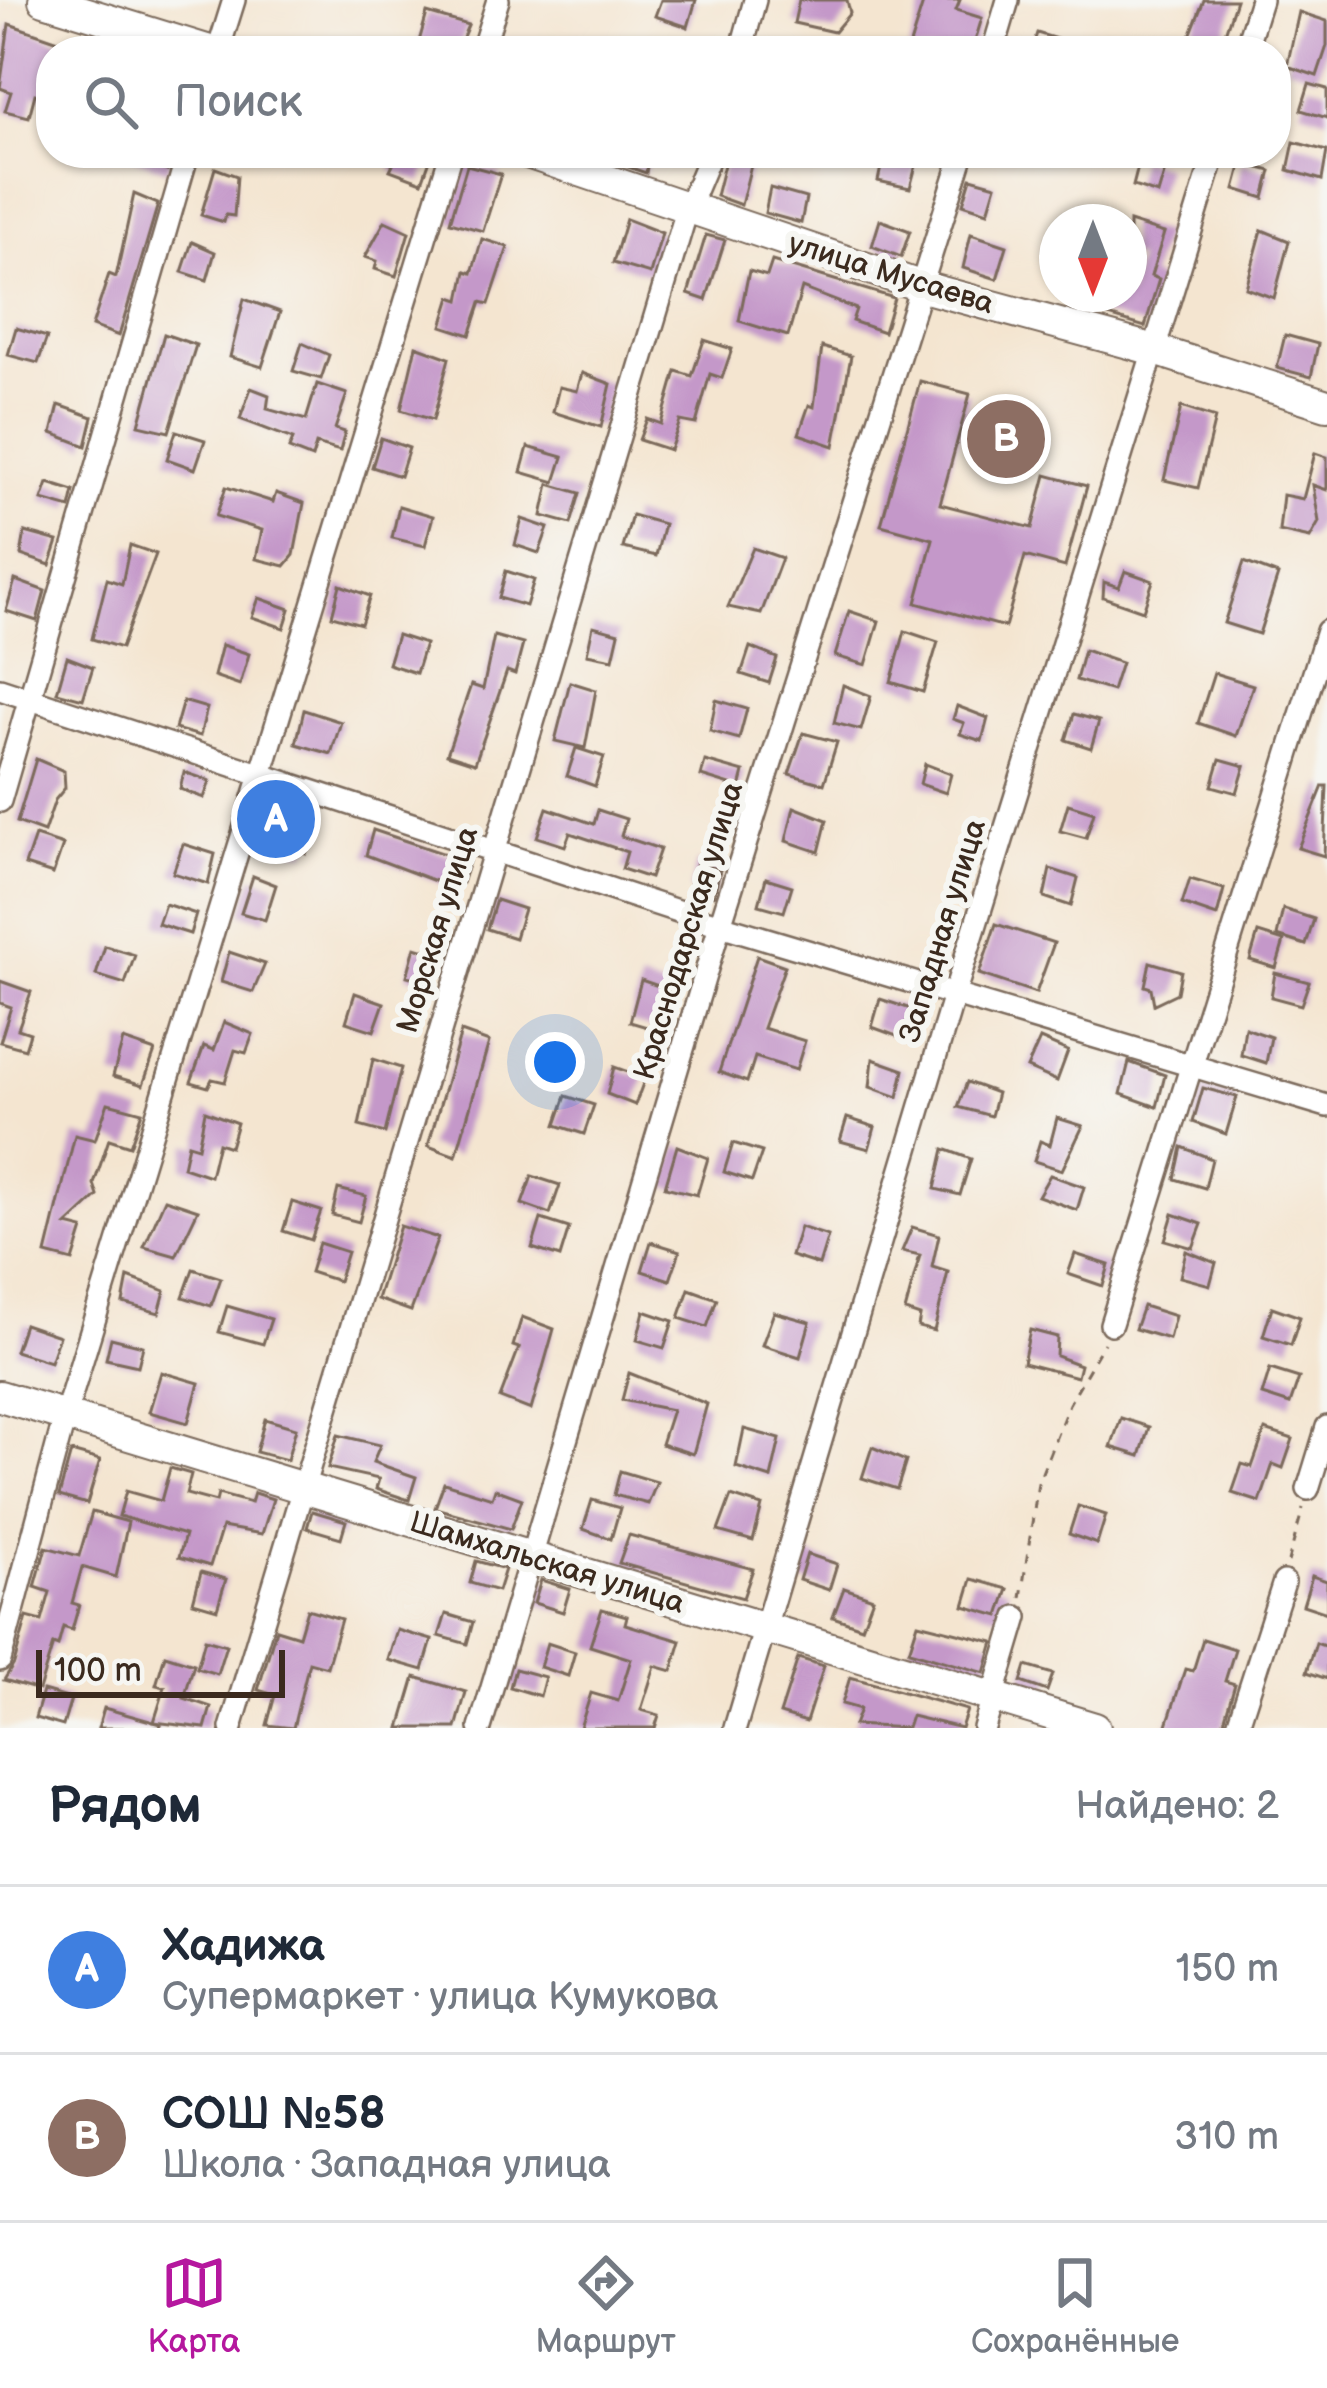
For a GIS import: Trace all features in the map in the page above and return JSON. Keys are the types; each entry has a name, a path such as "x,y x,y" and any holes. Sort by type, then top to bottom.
{"street":[{"path":"44,0 164,36"},
{"path":"220,36 234,0"},
{"path":"487,36 498,0"},
{"path":"745,36 755,0"},
{"path":"997,36 1008,0"},
{"path":"1250,36 1261,0"},
{"path":"0,802 184,168"},
{"path":"0,1660 65,1416 446,168"},
{"name":"улица Мусаева","path":"569,168 923,287 1155,350 1327,405"},
{"name":"Морская улица","path":"232,1728 686,210 704,168"},
{"name":"Краснодарская улица","path":"480,1728 720,925 959,168"},
{"name":"Западная улица","path":"735,1728 954,995 1210,168"},
{"path":"1112,1324 1327,631"},
{"path":"0,689 720,925 1327,1106"},
{"name":"Шамхальская улица","path":"0,1396 1095,1728"},
{"path":"1308,1489 1327,1427"},
{"path":"1238,1728 1284,1582"},
{"path":"984,1728 1017,1617"}],"path":[{"path":"1017,1617 1038,1483 1069,1404 1094,1367 1112,1324"},
{"path":"1284,1582 1308,1489"}],"building":[{"path":"661,0 696,0 688,27 655,16"},
{"path":"799,0 847,0 850,13 834,32 794,23"},
{"path":"924,0 960,0 956,10 982,18 977,36 913,36"},
{"path":"1204,0 1236,0 1224,36 1190,36"},
{"path":"1299,12 1327,21 1327,46 1317,76 1291,67"},
{"path":"427,13 468,25 463,36 421,36"},
{"path":"9,24 44,36 36,36 36,94 29,117 5,111 11,92 0,88"},
{"path":"1309,84 1327,89 1327,118 1301,110"},
{"path":"1294,142 1327,151 1322,180 1288,170"},
{"path":"215,168 237,176 234,216 226,215 224,222 201,215"},
{"path":"391,168 427,168 422,182"},
{"path":"466,168 501,174 483,231 450,222"},
{"path":"723,168 750,168 741,205 716,196"},
{"path":"881,168 915,168 910,188 878,181"},
{"path":"1138,168 1166,168 1158,194 1133,186"},
{"path":"1241,168 1271,171 1264,198 1235,189"},
{"path":"971,178 996,185 988,212 963,204"},
{"path":"770,188 806,198 801,223 765,213"},
{"path":"134,194 158,204 119,336 92,326 109,274 116,277"},
{"path":"626,219 662,233 650,274 613,263"},
{"path":"880,220 910,231 901,257 872,246"},
{"path":"385,221 409,232 396,276 375,269 377,261 365,257"},
{"path":"1147,228 1164,233 1151,276 1159,279 1145,327 1095,312 1147,312"},
{"path":"1262,230 1289,241 1274,298 1246,288"},
{"path":"971,234 1007,246 997,279 963,268"},
{"path":"706,235 725,240 706,300 688,294"},
{"path":"482,239 508,247 489,304 481,302 470,335 442,326 451,297 460,300 466,271 472,273"},
{"path":"192,242 215,252 207,280 182,272"},
{"path":"772,261 894,298 884,332 852,321 856,309 802,288 788,336 739,321 749,271 767,276"},
{"path":"244,299 280,312 262,367 230,357"},
{"path":"16,328 47,337 38,363 8,355"},
{"path":"164,334 196,345 169,432 139,425"},
{"path":"1285,335 1318,344 1311,377 1277,368"},
{"path":"704,340 732,349 722,378 710,374 696,424 680,421 670,450 639,440 647,419 661,424 676,371 692,376"},
{"path":"302,343 329,355 321,379 293,371"},
{"path":"416,346 449,358 433,420 401,410"},
{"path":"822,347 851,356 834,446 799,434 809,405 814,407"},
{"path":"582,373 611,384 601,427 553,412 559,387 577,391"},
{"path":"920,381 970,394 940,504 1032,528 1046,475 1087,486 1065,567 1025,556 1005,627 916,603 933,539 881,525"},
{"path":"317,384 347,394 335,429 345,432 340,451 316,444 312,458 289,449 293,439 240,419 251,388 269,395 267,409 306,420"},
{"path":"59,405 93,417 86,446 52,433"},
{"path":"1181,407 1215,418 1198,488 1164,480"},
{"path":"176,431 205,440 195,469 167,459"},
{"path":"381,438 409,448 400,476 372,467"},
{"path":"528,447 563,457 555,482 521,472"},
{"path":"1315,453 1327,457 1327,490 1313,485 1319,522 1310,538 1279,531 1283,495 1303,499"},
{"path":"48,483 74,491 70,508 42,500"},
{"path":"549,484 580,493 571,524 542,516"},
{"path":"226,487 273,502 276,493 304,503 294,555 285,566 256,559 262,530 216,516"},
{"path":"399,506 433,516 425,546 392,538"},
{"path":"632,515 664,524 656,556 623,548"},
{"path":"522,519 548,528 539,553 515,545"},
{"path":"25,532 58,541 50,565 21,555"},
{"path":"130,545 156,554 121,648 92,639 107,579 122,584"},
{"path":"753,548 782,558 761,614 728,607"},
{"path":"1244,562 1278,575 1259,634 1224,623"},
{"path":"506,571 534,580 526,606 499,598"},
{"path":"1125,571 1153,581 1143,611 1103,597 1104,582 1119,587"},
{"path":"15,580 45,591 37,621 6,611"},
{"path":"340,585 370,596 361,624 332,616"},
{"path":"259,598 290,609 284,628 252,617"},
{"path":"849,611 879,621 866,665 835,656"},
{"path":"593,626 619,633 613,659 587,654"},
{"path":"905,631 938,642 923,692 891,682"},
{"path":"397,635 425,644 416,673 388,664"},
{"path":"494,636 523,644 515,674 507,671 475,763 447,754 471,685 483,689"},
{"path":"222,645 249,654 240,685 214,676"},
{"path":"750,647 777,658 769,683 741,674"},
{"path":"1084,650 1121,663 1112,691 1076,680"},
{"path":"67,657 93,667 83,699 57,692"},
{"path":"1214,673 1253,685 1236,736 1198,723"},
{"path":"570,682 596,690 585,748 555,741"},
{"path":"843,685 871,696 861,730 834,723"},
{"path":"716,700 747,709 739,739 710,731"},
{"path":"183,701 207,708 200,736 175,729"},
{"path":"957,706 988,718 982,741 960,734 964,723 953,719"},
{"path":"304,710 341,722 331,754 296,744"},
{"path":"1074,714 1099,721 1091,748 1066,740"},
{"path":"803,733 837,742 824,784 789,774"},
{"path":"576,748 604,757 595,786 567,776"},
{"path":"36,759 64,771 65,788 55,800 44,832 17,822"},
{"path":"1220,759 1245,766 1237,793 1212,786"},
{"path":"705,761 744,772 740,788 701,776"},
{"path":"925,764 951,774 946,793 920,784"},
{"path":"184,772 210,781 204,798 180,789"},
{"path":"1323,786 1327,786 1324,856 1298,848"},
{"path":"282,803 318,817 306,854 287,849 290,839 272,832"},
{"path":"1068,804 1094,812 1086,838 1060,831"},
{"path":"794,807 827,820 819,852 786,841"},
{"path":"547,808 594,824 598,810 626,819 621,836 660,849 650,878 622,869 627,852 570,833 565,846 537,837"},
{"path":"373,830 469,862 462,883 451,879 448,886 366,855"},
{"path":"35,836 63,845 53,874 25,865"},
{"path":"183,844 215,854 208,884 173,873"},
{"path":"697,862 720,870 714,896 689,889"},
{"path":"1050,869 1078,878 1071,906 1044,897"},
{"path":"253,876 276,885 265,920 241,913"},
{"path":"766,878 792,886 784,912 759,905"},
{"path":"1190,879 1224,889 1217,916 1182,904"},
{"path":"496,900 524,909 515,938 487,929"},
{"path":"165,904 196,914 190,934 158,924"},
{"path":"1283,909 1314,919 1306,945 1277,936"},
{"path":"996,924 1054,943 1036,993 979,974"},
{"path":"1258,933 1284,941 1276,968 1250,960"},
{"path":"105,946 135,955 125,984 96,975"},
{"path":"415,947 438,954 430,982 407,976"},
{"path":"229,952 265,964 253,992 221,982"},
{"path":"757,956 785,966 763,1028 805,1041 796,1070 755,1057 747,1082 719,1072"},
{"path":"1150,962 1181,971 1177,993 1154,1004 1151,988 1145,986"},
{"path":"1275,973 1309,982 1301,1005 1271,997"},
{"path":"641,980 670,990 657,1030 630,1022"},
{"path":"0,981 31,992 18,1029 30,1033 25,1049 0,1042 11,1007 0,1003"},
{"path":"355,993 384,1003 374,1031 346,1022"},
{"path":"880,999 911,1009 902,1038 872,1027"},
{"path":"224,1022 253,1034 246,1053 235,1050 225,1082 212,1079 208,1087 191,1082 204,1046 214,1050"},
{"path":"1245,1028 1271,1037 1266,1063 1241,1055"},
{"path":"461,1032 489,1042 456,1156 428,1146"},
{"path":"1040,1039 1068,1051 1057,1081 1027,1068"},
{"path":"123,1040 155,1051 143,1085 113,1076"},
{"path":"373,1059 401,1068 385,1133 359,1126"},
{"path":"873,1059 904,1070 898,1097 870,1087"},
{"path":"1129,1062 1165,1075 1157,1107 1121,1094"},
{"path":"614,1067 645,1078 635,1105 607,1094"},
{"path":"967,1082 997,1093 991,1116 958,1107"},
{"path":"1203,1088 1237,1097 1226,1134 1193,1122"},
{"path":"566,1096 594,1105 584,1134 556,1125"},
{"path":"108,1103 142,1112 130,1146 109,1139 94,1184 98,1196 67,1225 83,1229 73,1261 46,1254 75,1135 95,1140"},
{"path":"205,1111 237,1123 230,1147 218,1143 210,1176 183,1167 188,1144 198,1147"},
{"path":"847,1118 875,1127 869,1149 840,1141"},
{"path":"1057,1118 1083,1126 1062,1170 1034,1161 1040,1141 1050,1145"},
{"path":"733,1143 762,1152 752,1181 724,1172"},
{"path":"677,1146 708,1158 697,1195 665,1187"},
{"path":"1182,1147 1212,1159 1205,1188 1175,1179"},
{"path":"944,1149 971,1159 960,1195 935,1189"},
{"path":"1050,1175 1084,1187 1077,1210 1038,1196"},
{"path":"532,1176 560,1185 550,1214 522,1204"},
{"path":"338,1189 366,1196 359,1222 332,1215"},
{"path":"165,1199 198,1210 176,1256 144,1247"},
{"path":"292,1202 321,1211 311,1240 283,1231"},
{"path":"1173,1214 1202,1224 1193,1248 1165,1240"},
{"path":"541,1219 569,1228 560,1257 532,1248"},
{"path":"400,1226 438,1238 411,1311 377,1299"},
{"path":"800,1227 828,1236 819,1265 791,1256"},
{"path":"912,1227 939,1235 932,1267 948,1272 934,1331 918,1327 920,1316 905,1311 920,1255 902,1251"},
{"path":"651,1242 680,1251 670,1280 642,1271"},
{"path":"319,1243 347,1252 338,1281 310,1272"},
{"path":"1186,1251 1216,1263 1210,1285 1180,1277"},
{"path":"1075,1254 1109,1265 1103,1286 1068,1274"},
{"path":"193,1269 221,1278 211,1306 183,1297"},
{"path":"128,1277 165,1291 159,1313 123,1303"},
{"path":"689,1289 717,1299 707,1327 679,1318"},
{"path":"227,1306 271,1319 263,1344 219,1332"},
{"path":"1143,1306 1175,1316 1169,1339 1135,1329"},
{"path":"1272,1307 1300,1317 1291,1345 1263,1336"},
{"path":"644,1311 673,1321 664,1348 637,1340"},
{"path":"774,1312 810,1322 800,1357 762,1345"},
{"path":"522,1317 554,1329 531,1410 500,1398 519,1348 513,1346"},
{"path":"24,1324 59,1336 50,1362 15,1351"},
{"path":"1030,1330 1057,1337 1056,1356 1080,1365 1077,1377 1023,1363"},
{"path":"111,1338 143,1346 138,1366 106,1359"},
{"path":"1270,1369 1299,1378 1290,1404 1262,1395"},
{"path":"161,1372 199,1383 188,1423 149,1412"},
{"path":"629,1373 707,1404 693,1454 661,1444 672,1410 622,1400"},
{"path":"1121,1418 1149,1427 1140,1456 1111,1447"},
{"path":"265,1419 296,1428 287,1460 256,1452"},
{"path":"744,1429 780,1439 771,1478 736,1467"},
{"path":"1265,1430 1293,1439 1283,1468 1273,1464 1260,1502 1232,1493 1242,1464 1252,1467"},
{"path":"338,1435 380,1445 373,1462 416,1477 409,1500 376,1489 379,1479 328,1468"},
{"path":"872,1447 906,1461 897,1489 862,1478"},
{"path":"71,1452 100,1460 87,1504 59,1496"},
{"path":"170,1468 191,1474 186,1494 216,1502 218,1494 251,1503 254,1493 273,1499 262,1534 222,1527 210,1566 179,1557 185,1535 119,1516 126,1491 161,1501"},
{"path":"620,1471 657,1482 648,1504 614,1495"},
{"path":"444,1483 492,1498 495,1489 522,1499 511,1529 435,1508"},
{"path":"731,1496 762,1506 753,1541 718,1531"},
{"path":"592,1500 620,1508 611,1539 583,1529"},
{"path":"1078,1506 1106,1515 1097,1544 1069,1534"},
{"path":"312,1511 346,1521 341,1538 307,1528"},
{"path":"92,1512 128,1522 116,1577 82,1567 72,1603 79,1605 72,1630 63,1627 58,1646 53,1644 39,1690 4,1680 14,1664 27,1617 42,1621 50,1592 35,1587 46,1547 79,1556"},
{"path":"629,1535 753,1569 743,1598 619,1563"},
{"path":"807,1554 837,1564 829,1590 799,1580"},
{"path":"476,1561 505,1569 498,1591 470,1583"},
{"path":"201,1572 226,1579 217,1609 193,1602"},
{"path":"1312,1576 1327,1581 1327,1613 1303,1605"},
{"path":"972,1579 1008,1589 999,1616 964,1606"},
{"path":"541,1580 570,1589 563,1612 534,1603"},
{"path":"844,1588 873,1598 862,1627 833,1617"},
{"path":"307,1609 341,1619 327,1667 309,1662 293,1728 267,1725 275,1695 258,1690 276,1629 299,1636"},
{"path":"602,1609 627,1616 625,1624 681,1641 672,1671 655,1666 641,1710 659,1715 655,1728 580,1728 591,1693 618,1701 631,1659 590,1646"},
{"path":"446,1614 473,1622 467,1644 439,1636"},
{"path":"918,1623 994,1642 985,1673 909,1651"},
{"path":"397,1630 432,1640 423,1670 388,1660"},
{"path":"205,1639 226,1645 217,1674 197,1668"},
{"path":"1203,1639 1235,1649 1225,1681 1235,1684 1222,1728 1166,1728 1185,1669 1193,1671"},
{"path":"547,1643 575,1652 568,1676 540,1667"},
{"path":"1316,1643 1327,1647 1327,1679 1307,1672"},
{"path":"165,1655 194,1664 184,1698 211,1707 205,1728 154,1722 165,1687 156,1685"},
{"path":"798,1658 824,1666 806,1722 780,1714"},
{"path":"1026,1666 1053,1674 1047,1691 1021,1682"},
{"path":"515,1669 545,1677 540,1696 510,1687"},
{"path":"415,1677 466,1692 456,1728 400,1728"},
{"path":"850,1677 967,1710 961,1728 911,1716 907,1728 854,1725 860,1709 842,1704"},
{"path":"43,1691 71,1699 63,1726 35,1718"},
{"path":"104,1708 161,1724 160,1728 98,1728"}],"place":[{"name":"СОШ №58","path":"1006,439"},
{"name":"Хадижа","path":"276,819"}]}
